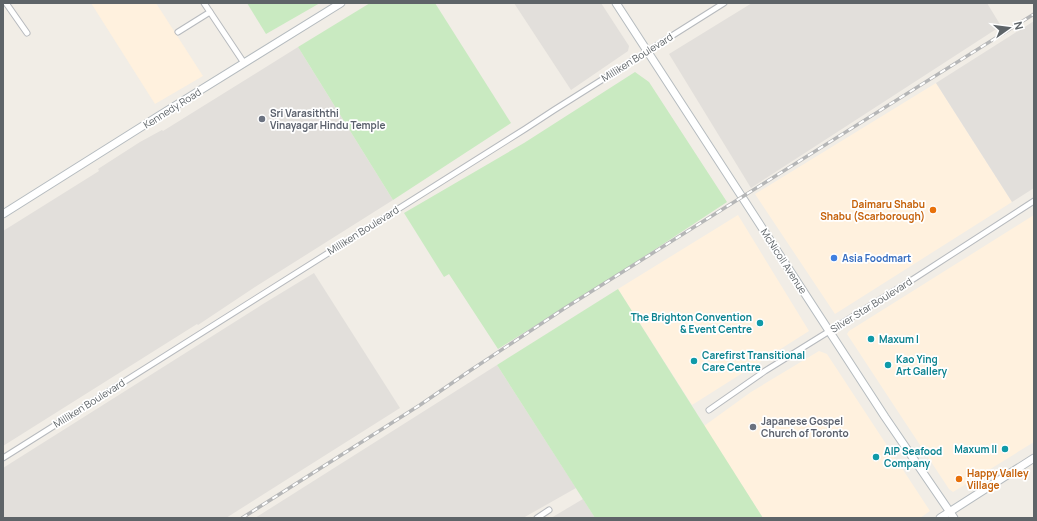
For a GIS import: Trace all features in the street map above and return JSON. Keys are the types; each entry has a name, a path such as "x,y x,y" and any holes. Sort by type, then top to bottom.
{"main road":[{"name":"Kennedy Road","path":"3,214 341,3"},
{"name":"McNicoll Avenue","path":"616,3 885,417 952,515"},
{"path":"940,518 952,515 1034,458"}],"street":[{"path":"6,3 27,33"},
{"path":"204,3 244,63"},
{"name":"Milliken Boulevard","path":"3,458 724,3"},
{"path":"178,32 210,12"},
{"name":"Silver Star Boulevard","path":"709,410 765,371 921,274 1034,201"},
{"path":"537,518 549,510"}],"shaded area":[{"path":"91,3 156,3 203,76 155,104"},
{"path":"514,3 601,3 629,46 628,51 571,90"},
{"path":"752,3 987,3 1001,26 751,188 669,54"},
{"path":"1034,21 1034,188 1012,202 936,83"},
{"path":"298,47 393,200 255,287 198,325 197,324 3,446 3,231 99,171 98,169 140,142 162,130 163,131"},
{"path":"936,83 1012,202 835,314 755,194"},
{"path":"738,215 809,331 692,405 618,289"},
{"path":"1034,215 1034,442 953,492 949,489 847,334 849,331"},
{"path":"314,273 400,408 226,518 3,518 3,468"},
{"path":"819,351 827,354 930,511 920,518 763,518 704,426 751,392"},
{"path":"497,365 576,488 523,518 255,518"},
{"path":"583,499 595,518 551,518"}],"green space":[{"path":"247,3 320,3 266,34"},
{"path":"370,3 435,3 511,123 393,200 298,47"},
{"path":"635,72 649,82 727,202 610,279 498,349 449,274 444,277 404,213 524,143"},
{"path":"618,289 763,518 595,518 497,365"}],"railway":[{"path":"242,518 420,405 565,308 1034,14"}],"place":[{"name":"Sri Varasiththi Vinayagar Hindu Temple","path":"262,119"},
{"name":"Daimaru Shabu Shabu (Scarborough)","path":"933,210"},
{"name":"Asia Foodmart","path":"834,258"},
{"name":"The Brighton Convention & Event Centre","path":"760,323"},
{"name":"Maxum I","path":"871,339"},
{"name":"Carefirst Transitional Care Centre","path":"694,361"},
{"name":"Kao Ying Art Gallery","path":"888,365"},
{"name":"Japanese Gospel Church of Toronto","path":"753,427"},
{"name":"Maxum II","path":"1005,449"},
{"name":"AIP Seafood Company","path":"876,457"},
{"name":"Happy Valley Village","path":"959,479"}]}
